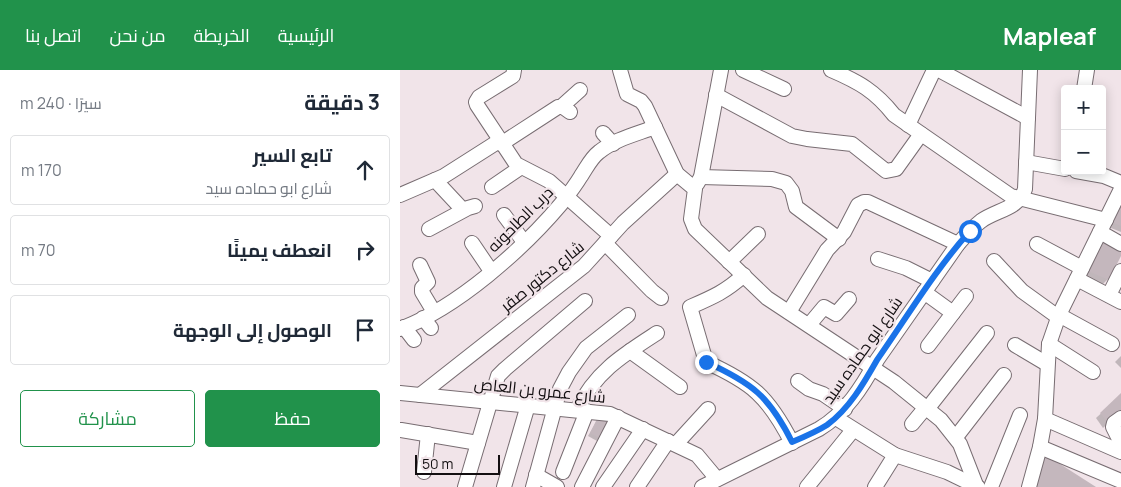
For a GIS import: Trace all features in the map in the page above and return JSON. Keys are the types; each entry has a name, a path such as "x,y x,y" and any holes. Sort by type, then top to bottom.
{"street":[{"path":"514,70 513,76 478,97 476,102 500,143 520,168 549,181 567,196 608,239 652,290 662,298"},
{"path":"620,70 627,94 643,103 677,174 698,183 782,180 792,191 796,207 839,238"},
{"path":"721,70 695,192 691,219 692,225 767,298 873,367 927,407 956,437 977,486"},
{"path":"743,70 784,89"},
{"path":"831,70 879,96 894,115 1011,196 1103,226 1121,244"},
{"path":"908,124 934,70"},
{"path":"940,70 1028,118"},
{"path":"1021,198 1025,189 1030,70"},
{"path":"1085,85 1087,70"},
{"path":"400,195 435,180 500,143 552,119 565,109 580,90"},
{"path":"716,95 792,136 852,144 886,171 896,168 921,134"},
{"name":"درب الطاحونه","path":"402,328 429,320 466,292 524,242 567,196 591,160 598,153 613,144 655,127"},
{"path":"603,133 613,144"},
{"path":"1026,162 1061,168"},
{"path":"492,187 520,168"},
{"name":"شارع دكتور صقر","path":"407,392 584,266 608,239 677,174"},
{"path":"1098,175 1121,183"},
{"path":"429,229 469,208 435,180"},
{"path":"1029,487 1040,447 1045,419 1049,344 1058,316 1121,188"},
{"name":"شارع ابو حماده سيد","path":"702,487 819,429 840,413 870,375 873,367 958,244 982,221 1014,205 1021,198"},
{"path":"789,312 827,250 847,229 858,205 861,203 868,202 958,244"},
{"path":"504,215 524,242"},
{"path":"729,262 758,234"},
{"path":"472,243 491,271"},
{"path":"1037,244 1115,299 1121,271"},
{"path":"878,259 906,268 928,287 953,314"},
{"path":"994,261 1022,291 1058,316 1112,344"},
{"path":"420,265 428,282 422,288 422,292 429,320"},
{"path":"744,275 717,296 690,307 706,362 736,376 761,396 780,419 792,442"},
{"path":"928,346 966,296"},
{"path":"809,325 824,307 836,314 849,299"},
{"path":"465,487 496,381 501,372 585,301"},
{"path":"557,487 534,481 560,389 579,356 593,342 628,315"},
{"path":"402,328 414,340"},
{"path":"563,472 582,411 585,394 595,380 612,364 657,333"},
{"path":"912,424 987,333"},
{"path":"1049,344 1093,372"},
{"path":"1014,345 1047,364"},
{"path":"630,351 680,387"},
{"path":"956,437 1004,375"},
{"path":"798,381 809,389 823,394 853,430 895,456 947,472 977,486"},
{"name":"شارع عمرو بن العاص","path":"407,392 582,411 618,417 697,455 717,479"},
{"path":"504,487 528,405"},
{"path":"637,487 672,442 708,409"},
{"path":"991,487 1020,414"},
{"path":"582,487 618,417"},
{"path":"1121,418 1114,423 1113,427 1121,443"},
{"path":"1045,419 1121,452"},
{"path":"604,487 643,429"},
{"path":"400,430 478,443"},
{"path":"807,487 853,430"},
{"path":"424,472 428,434"},
{"path":"1040,447 1121,481"},
{"path":"875,487 895,456"}],"building":[{"path":"1121,197 1121,226 1109,221"},
{"path":"1103,239 1121,248 1121,256 1109,280 1088,271"},
{"path":"1121,393 1121,413 1109,424 1100,413"},
{"path":"599,415 610,421 601,439 590,433"},
{"path":"1046,455 1096,487 1036,487"}],"route":[{"path":"706,362 736,376 761,396 780,419 792,442 819,429 836,418 848,405 932,281 958,244 970,231"}]}
